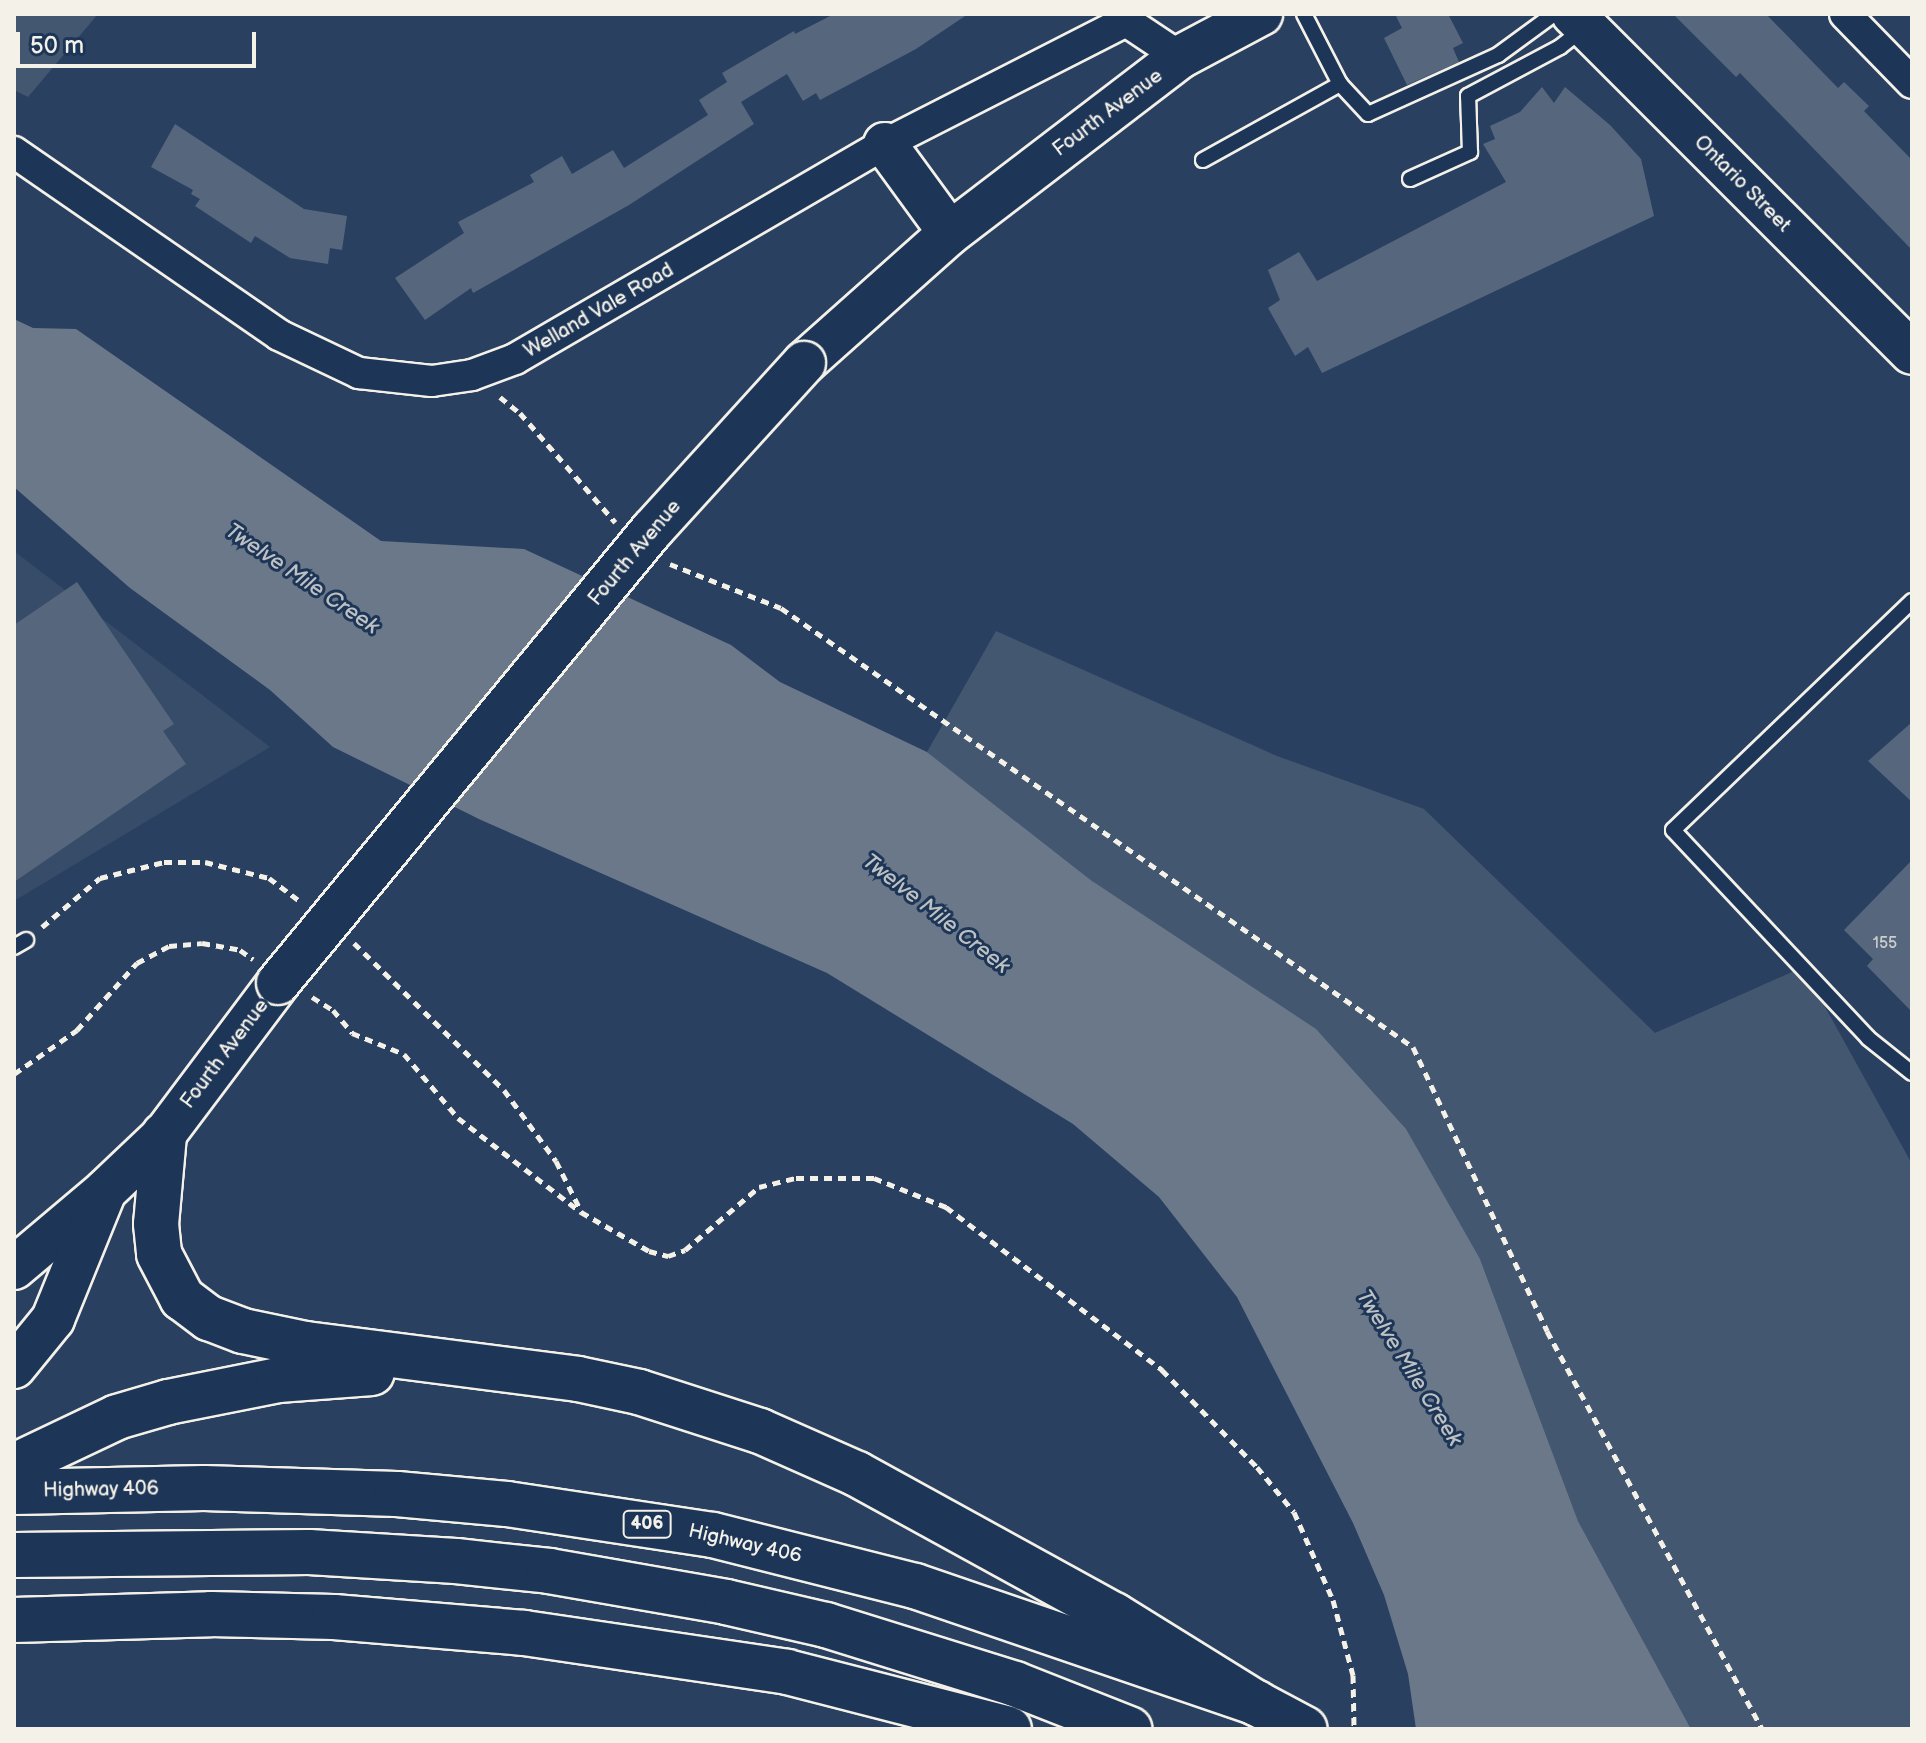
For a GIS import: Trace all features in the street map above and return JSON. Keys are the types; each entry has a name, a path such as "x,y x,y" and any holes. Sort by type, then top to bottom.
{"highway":[{"path":"164,1135 156,1238 164,1270 193,1308 243,1331 578,1379 639,1392 748,1427 821,1458 1114,1615 1256,1703"},
{"path":"14,1466 117,1417 168,1402 278,1380 339,1374 506,1370"},
{"name":"Highway 406","path":"14,1492 204,1488 397,1494 507,1504 713,1535 915,1586 1256,1703 1305,1729"},
{"path":"14,1555 309,1552 456,1561 549,1571 726,1602 826,1625 1015,1684 1129,1729"},
{"path":"24,1622 211,1614 334,1617 524,1633 787,1672 1009,1729"}],"main road":[{"name":"Fourth Avenue","path":"14,1268 105,1191 164,1135 284,981 652,530 804,363 950,233 1180,57 1261,14"},
{"name":"Ontario Street","path":"1571,18 1912,353"},
{"path":"885,144 950,233"},
{"name":"Fourth Avenue","path":"14,1367 53,1319 105,1191"}],"street":[{"path":"1845,14 1912,83"},
{"name":"Welland Vale Road","path":"14,152 279,335 326,360 359,373 392,380 432,381 472,375 515,359 885,144 1126,21 1180,57"}],"lane":[{"path":"1304,14 1340,84 1368,114 1571,18"},
{"path":"1410,179 1470,152 1468,96 1560,47 1571,18"},
{"path":"1203,160 1340,84"},
{"path":"1912,601 1673,830 1868,1038 1912,1073"}],"path":[{"path":"472,375 520,413 617,525"},
{"path":"664,560 676,568 781,608 1413,1047 1547,1331 1762,1729"},
{"path":"14,1074 77,1030 137,963 169,946 202,943 240,950 333,1010 352,1033 404,1054 458,1118 581,1212 649,1251 668,1256 685,1250 759,1187 796,1178 874,1178 946,1207 1162,1370 1257,1467 1294,1512 1337,1615 1353,1675 1354,1729"}],"shaded area":[{"path":"14,14 98,14 28,97 14,90"},
{"path":"14,551 270,747 14,901"},
{"path":"996,631 1277,756 1424,809 1655,1033 1803,967 1912,1164 1912,1729 1691,1729 1578,1521 1480,1259 1092,881 927,752"}],"water":[{"name":"Twelve Mile Creek","path":"14,319 33,328 76,329 381,541 524,549 731,645 780,682 927,752 1092,881 1316,1029 1406,1129 1480,1259 1578,1521 1691,1729 1416,1729 1408,1674 1384,1595 1353,1523 1237,1297 1159,1197 1073,1124 827,973 481,820 333,747 270,690 130,588 14,487"}],"building":[{"path":"834,14 968,14 916,49 820,100 816,93 803,101 787,74 741,102 754,124 629,205 473,293 471,288 425,320 395,278 464,233 458,222 534,182 530,175 562,156 572,174 613,150 624,168 708,115 699,100 727,82 722,73 794,31 795,34"},
{"path":"1395,14 1448,14 1463,43 1453,48 1459,62 1407,85 1384,38 1402,28"},
{"path":"1673,14 1766,14 1838,88 1844,82 1869,106 1864,111 1912,160 1912,250 1740,73 1736,77"},
{"path":"1542,87 1554,103 1565,87 1610,125 1641,159 1654,216 1322,373 1308,347 1295,356 1268,308 1280,300 1268,270 1299,252 1317,281 1506,182 1483,144 1495,139 1490,126 1520,112"},
{"path":"175,124 304,209 347,216 342,250 330,248 328,264 290,258 255,236 251,243 195,206 200,199 191,194 193,190 151,167"},
{"path":"77,582 174,724 163,731 186,764 14,882 14,625"},
{"path":"1912,722 1912,802 1868,761"},
{"path":"1912,860 1912,1012 1867,966 1873,959 1844,930"}]}
